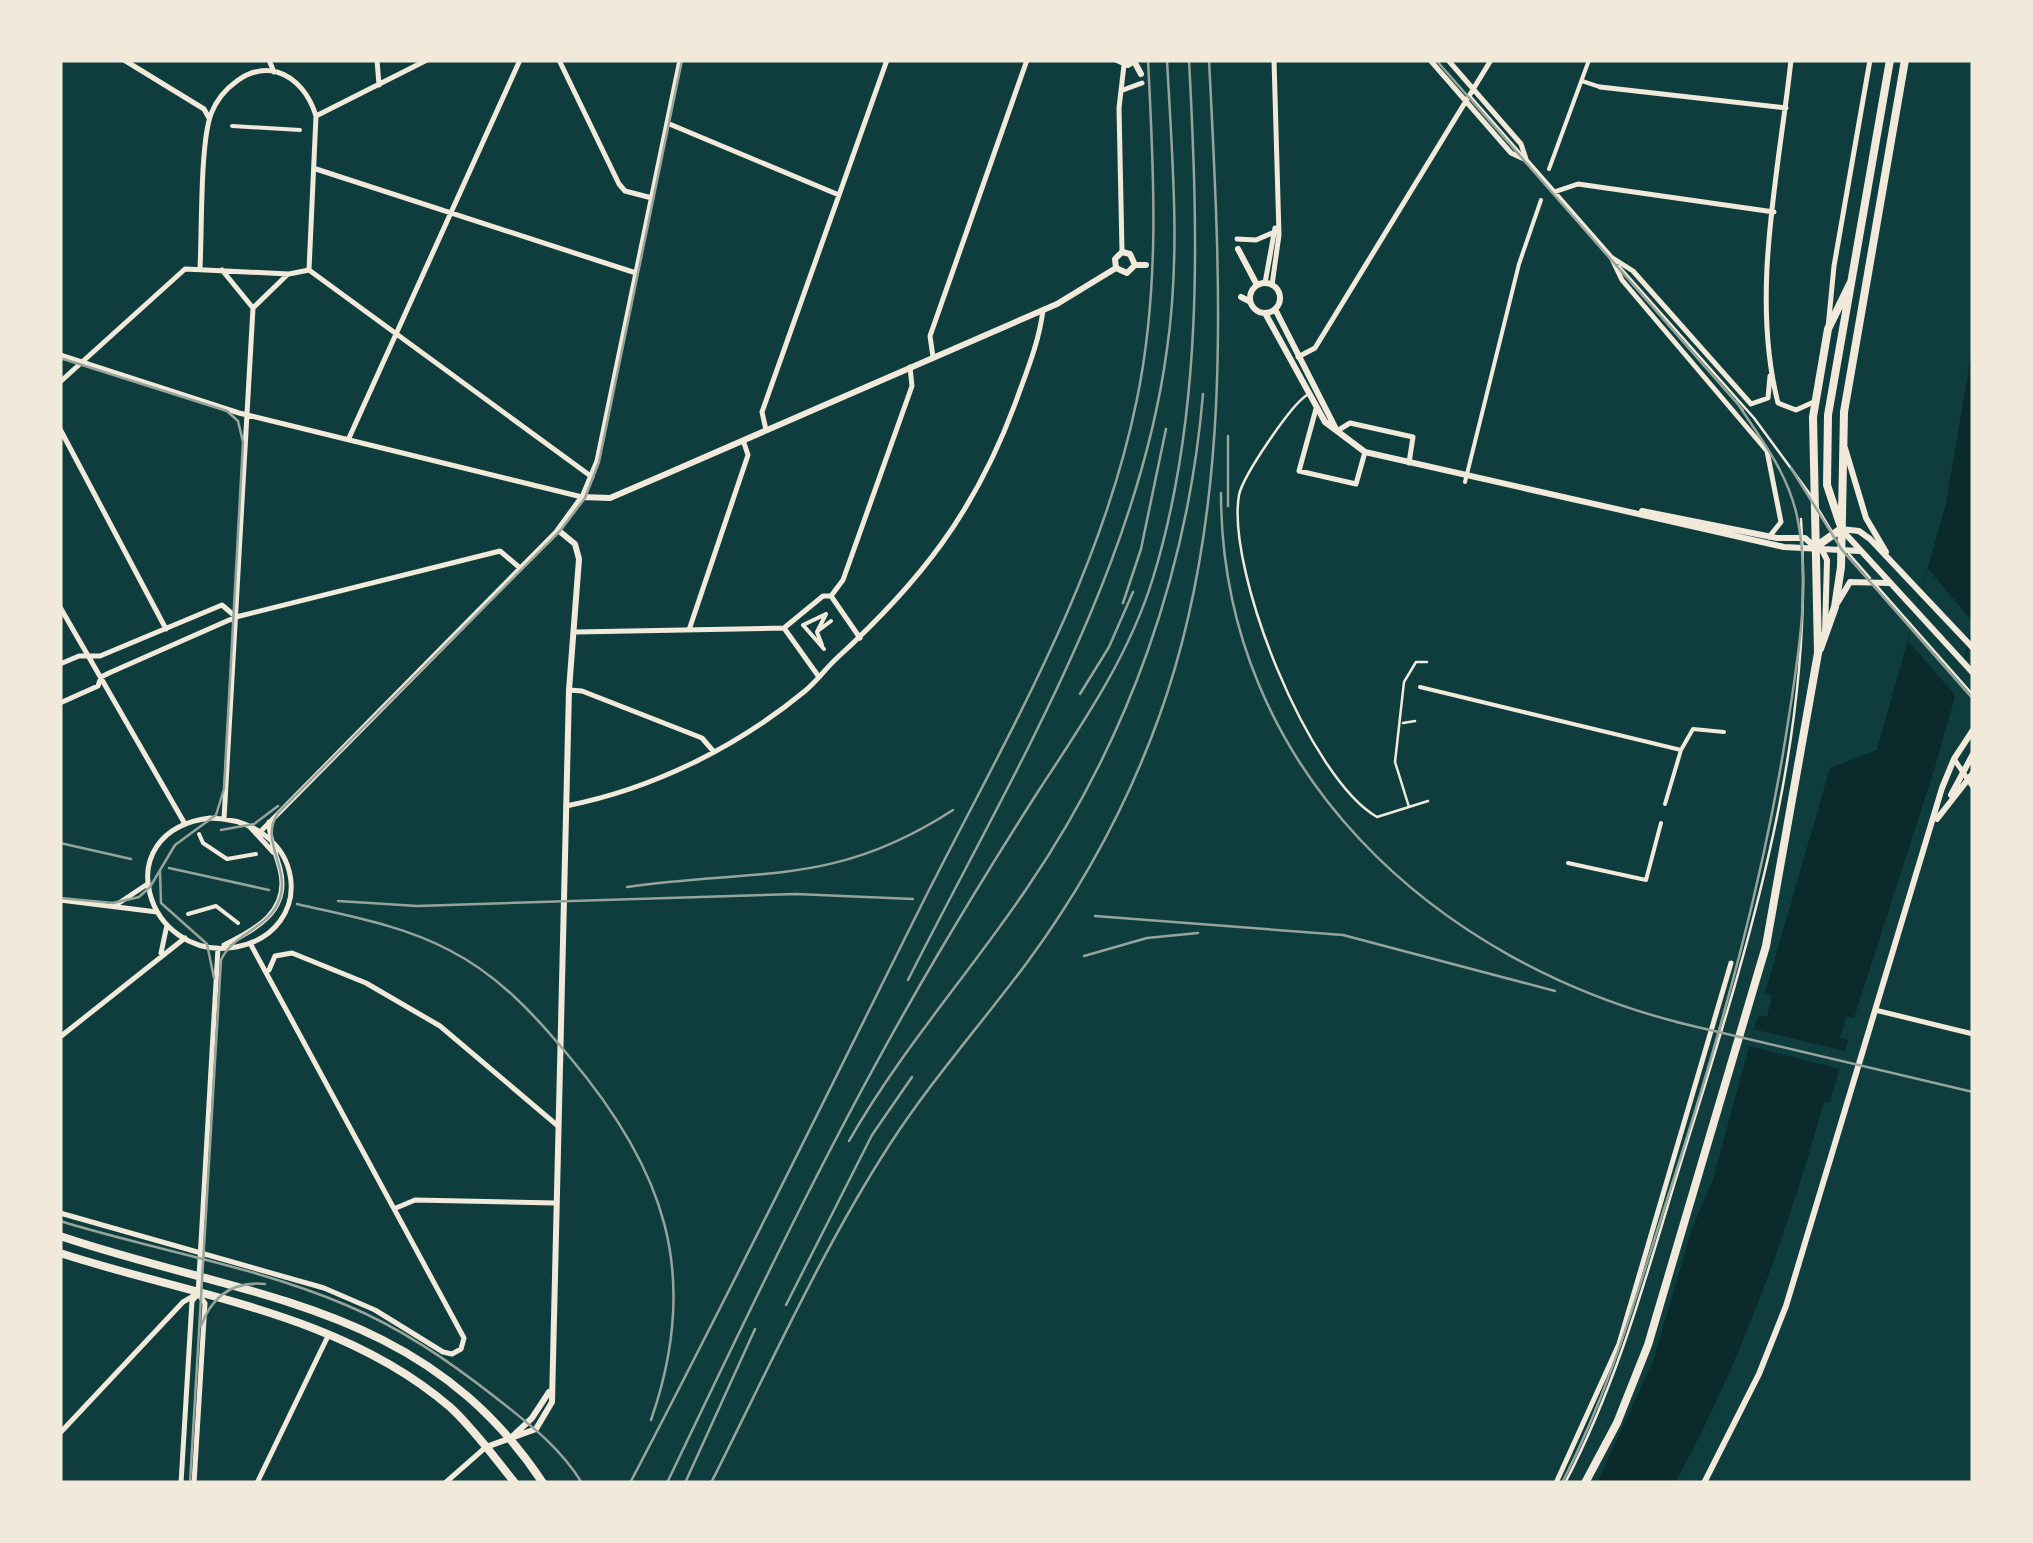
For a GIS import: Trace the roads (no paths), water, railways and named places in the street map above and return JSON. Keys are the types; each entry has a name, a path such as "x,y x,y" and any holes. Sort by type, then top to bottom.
{"main road":[{"path":"1120,62 1134,60 1142,78"},
{"path":"1818,653 1835,607 1842,548 1830,500 1828,415 1890,60"},
{"path":"1819,548 1837,531 1851,367 1905,60"},
{"path":"1238,249 1265,284 1280,296 1276,309 1337,431"},
{"path":"1116,268 1115,259 1122,252 1130,254 1135,264"},
{"path":"1135,264 1146,265"},
{"path":"1116,268 1126,273 1135,264"},
{"path":"486,1447 542,1424 552,1402 569,690 571,643 576,632 578,551 558,530 582,497 610,498 1043,310 1082,292 1116,268"},
{"path":"1585,1483 1616,1424 1648,1345 1753,993 1778,887 1818,653 1819,548 1811,470 1816,401 1828,330 1851,282"},
{"path":"1250,301 1265,284"},
{"path":"1241,297 1265,314 1316,409 1364,452 1466,479 1769,537 1803,538 1819,548 1827,560 1826,634"},
{"path":"1265,314 1276,309"},
{"path":"1285,352 1298,358"},
{"path":"1843,441 1860,501 1889,557"},
{"path":"1630,510 1677,525 1804,550 1860,551"},
{"path":"1837,531 1859,531 1889,557 1971,646"},
{"path":"1837,531 1973,673"},
{"path":"1835,607 1850,582 1888,583"},
{"path":"1704,1483 1759,1374 1786,1306 1954,758 1973,730"},
{"path":"1949,801 1973,754"},
{"path":"1933,826 1970,776"},
{"path":"60,1236 300,1303 355,1325 468,1396 512,1436 543,1483"},
{"path":"60,1253 330,1333 406,1375 450,1408 515,1483"}],"street":[{"path":"124,60 204,109 210,118"},
{"path":"200,268 210,118 223,93 256,72 266,60 274,72"},
{"path":"378,60 379,85"},
{"path":"316,116 427,60"},
{"path":"349,438 520,60"},
{"path":"559,60 619,184 625,192 652,198"},
{"path":"60,356 246,415 582,497 592,477 680,60"},
{"path":"766,430 762,412 887,60"},
{"path":"932,358 930,336 1027,60"},
{"path":"1265,284 1276,225 1274,60"},
{"path":"1430,60 1521,144 1526,160"},
{"path":"1448,60 1511,153 1526,160 1751,404 1768,398 1770,376 1764,318 1791,60"},
{"path":"1298,358 1315,348 1492,60"},
{"path":"1549,168 1590,60"},
{"path":"1828,330 1834,266 1870,60"},
{"path":"1120,62 1122,252"},
{"path":"256,72 274,72 294,81 307,95 316,116 309,270"},
{"path":"1120,92 1142,78"},
{"path":"1582,81 1600,87 1786,108"},
{"path":"667,123 838,195"},
{"path":"232,126 300,130"},
{"path":"316,169 636,273"},
{"path":"1554,192 1578,184 1774,212"},
{"path":"1466,479 1519,264 1542,200"},
{"path":"1265,284 1276,225"},
{"path":"1237,239 1256,240 1272,233"},
{"path":"1612,257 1622,280 1767,451 1781,522 1769,537"},
{"path":"60,382 184,269 289,274 309,270 592,477"},
{"path":"222,270 253,308"},
{"path":"224,818 253,308 289,274"},
{"path":"566,806 634,787 714,752 782,708 819,678 925,571 971,502 1011,414 1040,335 1043,310"},
{"path":"831,596 843,580 912,386 910,368"},
{"path":"1770,376 1778,403 1796,410 1816,401"},
{"path":"1316,409 1299,471 1356,484 1364,452"},
{"path":"1337,431 1350,423 1414,437 1408,463"},
{"path":"60,428 166,629"},
{"path":"689,630 748,455 743,440"},
{"path":"262,830 558,530"},
{"path":"60,703 98,686 101,678 236,617 500,552 520,568"},
{"path":"576,632 784,628 823,596 831,596"},
{"path":"831,596 860,638"},
{"path":"60,664 100,656 222,605 236,617"},
{"path":"60,607 186,824"},
{"path":"818,612 826,614 814,634 804,625 818,612"},
{"path":"814,634 831,621"},
{"path":"784,628 819,678"},
{"path":"1420,687 1681,750"},
{"path":"569,690 582,691 702,738 714,752"},
{"path":"1666,804 1681,750 1693,729 1724,732"},
{"path":"1954,758 1961,771 1970,776 1973,787"},
{"path":"218,948 258,927 272,914 282,893 279,864 270,836 273,815"},
{"path":"224,818 244,822 270,836 288,864 290,891 282,916 270,932 250,943 218,948 185,938 157,912 146,885 147,867 155,851 186,824 224,818"},
{"path":"244,822 266,842 279,864"},
{"path":"1568,863 1646,880 1660,822"},
{"path":"199,834 226,861 256,854"},
{"path":"216,851 216,862"},
{"path":"236,866 241,857"},
{"path":"116,905 146,885"},
{"path":"201,910 208,899"},
{"path":"60,900 157,912"},
{"path":"188,914 217,904 238,923"},
{"path":"226,904 228,916"},
{"path":"161,953 167,925"},
{"path":"60,1037 161,953 185,938"},
{"path":"60,1212 339,1294 446,1353 461,1349 464,1338 250,943"},
{"path":"194,1483 204,1303 198,1294 218,948"},
{"path":"268,970 274,956 292,953 392,997 456,1038 558,1126"},
{"path":"1556,1483 1619,1344 1731,963"},
{"path":"1875,1010 1973,1034"},
{"path":"396,1208 416,1200 555,1203"},
{"path":"176,1288 183,1302"},
{"path":"60,1433 183,1302 198,1294"},
{"path":"182,1483 192,1301 198,1294"},
{"path":"257,1483 330,1333"},
{"path":"445,1483 486,1447"}],"lane":[{"path":"1612,257 1761,426 1837,531"},
{"path":"1308,394 1291,407 1240,492 1239,538 1250,585 1276,670 1335,773 1377,817 1428,801"},
{"path":"1565,1483 1631,1332 1743,960 1766,862 1792,716 1804,624 1801,519"},
{"path":"1842,548 1973,696"},
{"path":"1410,808 1395,762 1404,682 1416,662 1427,662"},
{"path":"1402,724 1416,721"}],"water":[{"path":"1973,344 1973,633 1935,767 1854,1018 1846,1017 1840,1038 1848,1040 1830,1102 1824,1102 1778,1249 1741,1344 1675,1483 1597,1483 1653,1361 1692,1229 1713,1179 1755,1025 1759,1015 1767,1017 1772,996 1765,993 1830,768 1877,750 1946,503"}],"tram line":[{"path":"190,1483 221,960 234,943 268,917 280,898 281,876 272,834 278,813 560,531 585,498 599,462 682,60"},
{"path":"1436,60 1743,410"},
{"path":"60,358 227,411 238,421 243,442 224,789 216,815 175,845 150,887 139,897 113,903 60,898"},
{"path":"1562,1483 1597,1408 1624,1333 1709,1064 1755,892 1789,716 1803,594 1798,521 1781,472 1736,401"},
{"path":"1791,468 1842,550 1973,699"},
{"path":"221,830 254,824 278,806"},
{"path":"160,872 161,903 207,944 214,978"},
{"path":"60,1221 311,1291 386,1324 460,1371 531,1426 554,1447 582,1483"},
{"path":"201,1326 211,1306 225,1293 243,1285 265,1284"}],"railway":[{"path":"630,1483 1019,715 1076,592 1100,529 1137,399 1149,315 1153,188 1148,60"},
{"path":"908,980 1064,674 1128,514 1151,432 1171,313 1174,205 1167,60"},
{"path":"667,1483 864,1085 962,914 1104,688 1143,607 1170,515 1189,386 1195,255 1189,60"},
{"path":"711,1483 841,1226 922,1098 1066,906 1118,814 1159,717 1183,637 1200,557 1211,475 1218,309 1209,60"},
{"path":"849,1141 912,1044 1005,920 1063,832 1123,714 1167,590 1195,460 1203,394"},
{"path":"1123,603 1141,549 1166,429"},
{"path":"1228,436 1228,506"},
{"path":"1221,493 1231,592 1258,684 1302,766 1360,839 1429,902 1509,955 1596,996 1689,1025"},
{"path":"1080,694 1109,647 1133,592"},
{"path":"627,887 831,864 910,835 953,810"},
{"path":"60,843 131,859"},
{"path":"169,868 269,890"},
{"path":"338,901 417,906 796,894 913,899"},
{"path":"297,904 394,928 467,960 528,1010 601,1097 629,1139 650,1182 665,1225 672,1270 673,1317 666,1367 651,1420"},
{"path":"1095,916 1343,935 1555,991"},
{"path":"1084,956 1147,938 1198,933"},
{"path":"1676,1022 1973,1092"},
{"path":"786,1305 872,1135 912,1077"},
{"path":"685,1483 755,1329"}]}
